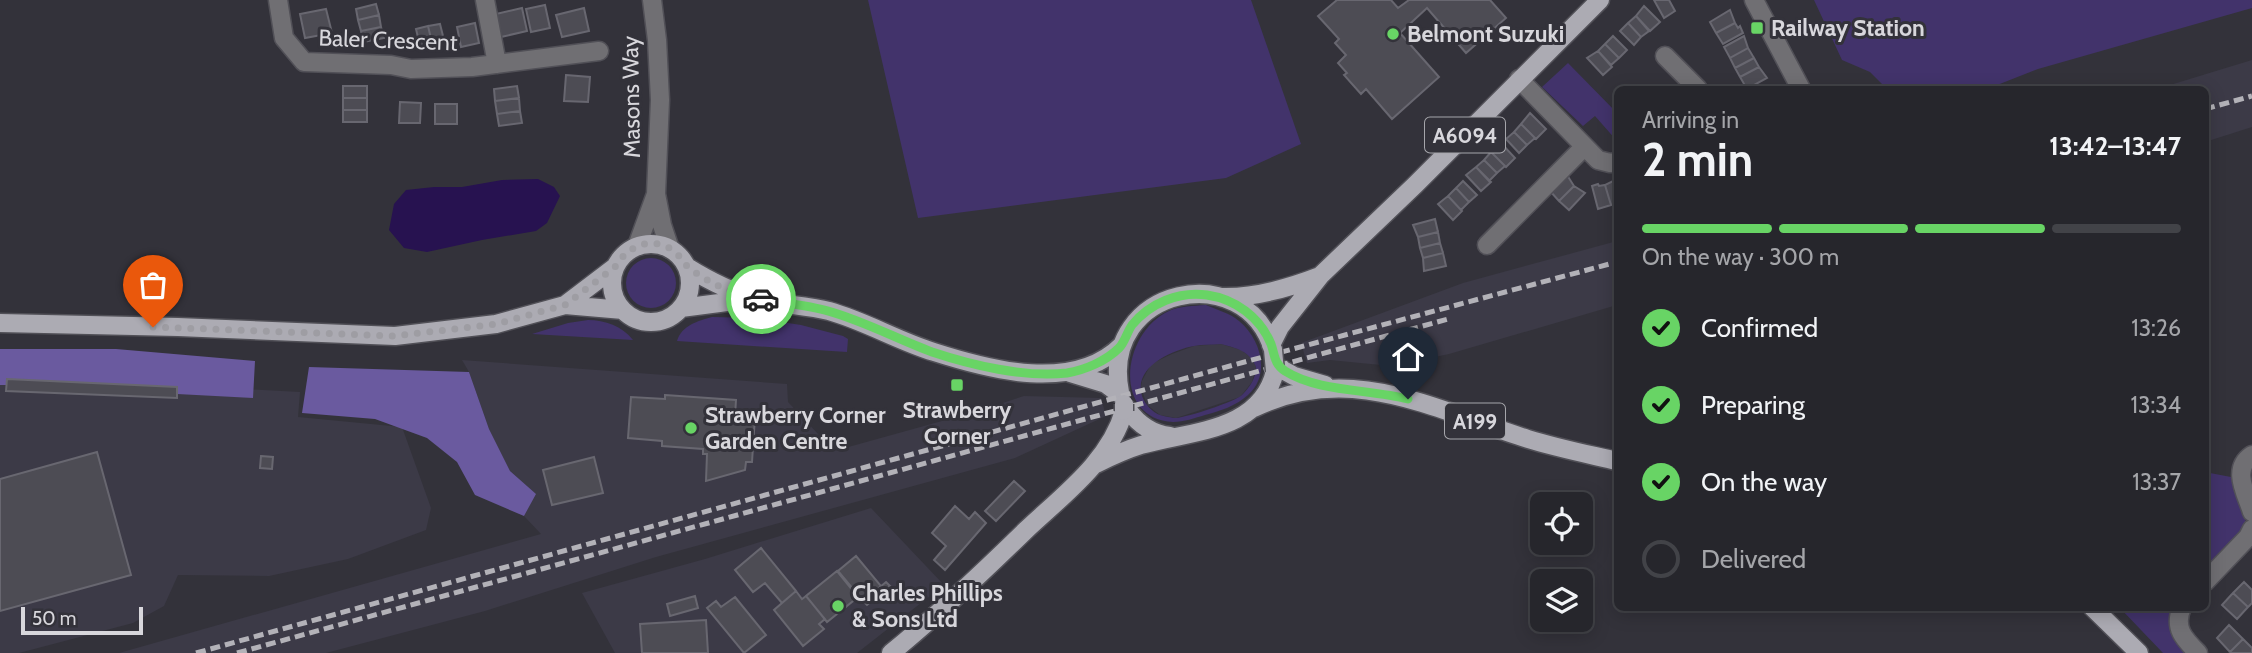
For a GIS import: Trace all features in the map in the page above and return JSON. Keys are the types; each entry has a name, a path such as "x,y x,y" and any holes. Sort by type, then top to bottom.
{"main road":[{"name":"A6094","path":"1275,360 1280,327 1321,275 1600,0"},
{"path":"565,305 615,267 625,253 637,246 651,244 670,249 680,256 687,267 710,282 755,298 828,311 933,352 993,368 1031,373 1068,373 1107,384 1144,428 1174,437"},
{"path":"615,267 612,277 613,292 623,310 632,317 645,321 667,318 681,308 755,298"},
{"path":"681,308 689,291 687,267"},
{"name":"A6094","path":"1218,297 1266,293 1321,275"},
{"path":"891,653 939,614 1093,466 1118,430 1123,402 1118,377 1122,345 1132,325 1157,304 1189,294 1218,297 1232,302 1250,314 1261,326 1275,360 1269,391 1254,408"},
{"path":"0,323 395,336 496,324 565,305 623,310"},
{"path":"1068,373 1101,361 1122,345"},
{"name":"A199","path":"1275,360 1294,376 1332,387 1385,393 1438,407 1528,439 1614,460"},
{"name":"A199","path":"1174,437 1207,430 1279,397 1332,387"},
{"path":"1093,466 1124,451 1174,437"},
{"path":"2096,611 2139,653"}],"street":[{"name":"Baler Crescent","path":"278,0 284,38 304,62 391,65 411,69 498,64 599,51"},
{"name":"Baler Crescent","path":"485,0 498,64"},
{"name":"Masons Way","path":"652,0 660,100 656,194 670,249"},
{"path":"1754,0 1799,86"},
{"path":"1665,56 1695,86"},
{"path":"1519,79 1598,160 1614,162"},
{"path":"1487,245 1584,147"},
{"name":"Masons Way","path":"637,246 656,194"},
{"path":"2252,455 2245,461 2240,475 2252,512"},
{"path":"2209,578 2248,537 2252,529"},
{"path":"2181,611 2178,620 2181,634 2198,653"}],"shaded area":[{"path":"868,0 1251,0 1301,144 1226,178 918,218"},
{"path":"1814,0 2252,0 2252,8 2038,69 1995,86 1884,86 1870,72 1842,60"},
{"path":"2252,60 2252,127 2209,141 2209,86 2167,86"},
{"path":"1568,63 1614,110 1614,138 1595,116 1583,126 1542,87"},
{"path":"538,179 554,187 560,196 547,223 536,231 427,252 404,248 389,230 394,204 406,190"},
{"path":"1614,242 1614,306 1449,354 1391,366 1330,360 1307,363 1301,343 1463,283"},
{"path":"651,258 669,265 676,283 669,301 651,308 633,301 626,283 633,265"},
{"path":"1206,305 1235,318 1253,337 1258,347 1261,368 1255,387 1238,402 1222,410 1189,420 1173,422 1153,417 1140,406 1132,391 1130,374 1133,355 1141,337 1153,322 1173,309","holes":["1221,344 1246,354 1256,367 1252,382 1242,395 1210,409 1176,418 1160,415 1147,405 1141,386 1143,377 1156,362 1175,351"]},
{"path":"712,317 755,318 801,325 843,336 848,339 847,352 677,341 687,327"},
{"path":"588,320 613,325 633,340 532,334 568,323"},
{"path":"1221,344 1241,350 1252,358 1256,367 1252,382 1240,397 1176,418 1160,415 1147,405 1141,387 1151,364 1194,346"},
{"path":"0,349 116,349 255,361 253,398 177,394 177,387 7,379 6,385 0,385"},
{"path":"462,360 787,384 788,402 834,451 1024,396 1101,398 1106,416 1015,458 656,557 485,611 326,653 119,653 541,534 524,516 535,494 510,471 489,429 469,372"},
{"path":"309,367 469,372 489,429 510,471 536,494 524,516 475,495 457,462 427,438 375,419 302,413"},
{"path":"0,376 300,392 298,417 402,427 431,508 426,530 348,559 269,576 178,575 164,606 133,623 19,653 0,653"},
{"path":"2209,473 2231,477 2246,516 2245,523 2236,537 2209,565"},
{"path":"871,508 944,585 857,653 615,653 582,593 705,559"},
{"path":"2123,611 2175,611 2187,653 2163,653"}],"building":[{"path":"1337,0 1391,0 1398,8 1409,0 1490,0 1506,18 1466,53 1427,8 1400,33 1439,77 1392,119 1366,89 1361,94 1344,75 1347,73 1338,63 1346,55 1335,43 1339,39 1318,16"},
{"path":"1654,0 1669,0 1675,11 1664,18"},
{"path":"376,4 379,15 358,20 356,9"},
{"path":"545,5 550,28 531,32 526,9"},
{"path":"1644,6 1660,22 1650,31 1636,16"},
{"path":"522,8 527,31 501,37 496,14"},
{"path":"584,8 589,31 562,37 556,15"},
{"path":"326,9 332,33 305,38 300,14"},
{"path":"1730,10 1735,23 1716,33 1710,22"},
{"path":"379,15 381,27 361,31 358,20"},
{"path":"1636,16 1649,31 1641,37 1628,23"},
{"path":"475,23 479,43 461,47 457,27"},
{"path":"1628,23 1641,37 1634,45 1620,31"},
{"path":"1735,23 1743,33 1723,44 1716,33"},
{"path":"440,24 445,44 433,47 428,26"},
{"path":"428,26 433,47 421,50 416,29"},
{"path":"381,27 384,38 363,42 361,31"},
{"path":"1613,36 1627,50 1619,58 1605,44"},
{"path":"1744,36 1748,48 1730,58 1724,47"},
{"path":"1605,44 1619,58 1611,65 1598,51"},
{"path":"1748,48 1754,58 1735,68 1730,58"},
{"path":"1598,51 1612,67 1603,75 1587,58"},
{"path":"1754,58 1759,67 1740,77 1735,68"},
{"path":"1759,67 1767,78 1752,86 1745,86 1740,77"},
{"path":"566,75 590,77 588,102 564,101"},
{"path":"343,86 367,86 367,98 343,98"},
{"path":"517,86 519,98 495,101 494,89"},
{"path":"343,98 367,98 367,110 343,110"},
{"path":"519,98 520,111 497,114 495,101"},
{"path":"400,102 421,103 420,123 399,123"},
{"path":"435,104 457,104 457,124 435,124"},
{"path":"343,110 367,110 367,122 343,122"},
{"path":"520,111 522,123 499,126 497,114"},
{"path":"1530,113 1546,129 1536,139 1521,124"},
{"path":"1521,124 1535,138 1527,145 1514,132"},
{"path":"1514,132 1527,145 1519,153 1506,139"},
{"path":"1500,142 1515,158 1506,167 1491,152"},
{"path":"1491,152 1505,166 1497,173 1484,160"},
{"path":"1484,160 1497,173 1489,181 1476,167"},
{"path":"1476,167 1491,182 1481,191 1466,175"},
{"path":"1567,175 1574,186 1559,201 1550,191"},
{"path":"1614,180 1614,204 1611,205 1605,185"},
{"path":"1463,181 1477,195 1469,202 1456,188"},
{"path":"1605,185 1611,205 1598,209 1592,186"},
{"path":"1574,186 1585,193 1569,210 1559,201"},
{"path":"1456,188 1469,202 1461,210 1448,196"},
{"path":"1448,196 1462,211 1453,220 1438,204"},
{"path":"1435,219 1438,232 1418,237 1413,225"},
{"path":"1438,232 1440,243 1420,248 1418,237"},
{"path":"1440,243 1443,253 1423,258 1420,248"},
{"path":"1443,253 1446,266 1424,271 1423,258"},
{"path":"7,379 177,387 177,398 6,391"},
{"name":"Strawberry Corner Garden Centre","path":"665,395 736,400 735,416 755,417 752,462 746,462 745,470 706,481 707,454 703,454 703,449 662,446 662,441 628,438 631,397 665,399"},
{"path":"97,452 131,575 0,611 0,479"},
{"path":"261,456 273,457 272,469 260,468"},
{"path":"594,457 603,493 552,505 543,470"},
{"path":"1014,481 1025,491 996,521 985,511"},
{"path":"955,506 969,519 975,512 986,523 945,570 934,560 946,546 932,533"},
{"path":"761,548 796,591 782,603 765,583 753,592 735,570"},
{"path":"856,556 881,586 863,601 838,571"},
{"path":"837,571 858,597 827,622 806,596"},
{"path":"886,582 890,586 867,605 863,601"},
{"path":"2244,582 2252,590 2252,603 2248,607 2233,593"},
{"path":"796,591 802,599 806,596 825,619 819,624 824,629 803,646 774,610"},
{"path":"2233,593 2248,607 2237,619 2222,605"},
{"path":"695,596 698,608 670,616 667,604"},
{"path":"735,597 766,635 744,653 707,608 716,601 721,607"},
{"path":"706,620 708,653 642,653 640,624"},
{"path":"2229,625 2243,639 2230,652 2217,638"},
{"path":"2243,639 2252,648 2252,653 2230,652"}],"railway":[{"path":"2209,108 2252,96"},
{"path":"196,653 1248,361 1614,263"},
{"path":"237,653 1448,319"}],"way so far":[{"path":"153,327 395,336 496,324 565,305 615,267 625,253 644,244 661,245 670,249 680,256 687,267 710,282 761,299"}],"place":[{"name":"Railway Station","path":"1757,28"},
{"name":"Belmont Suzuki","path":"1393,34"},
{"name":"Strawberry Corner","path":"957,385"},
{"name":"Strawberry Corner Garden Centre","path":"691,428"},
{"name":"Charles Phillips & Sons Ltd","path":"838,606"}],"route":[{"path":"761,299 828,311 933,352 993,368 1043,374 1068,373 1089,367 1108,357 1122,345 1132,325 1157,304 1174,297 1205,294 1232,302 1256,320 1271,345 1275,362 1294,376 1332,387 1385,393 1408,399"}]}
